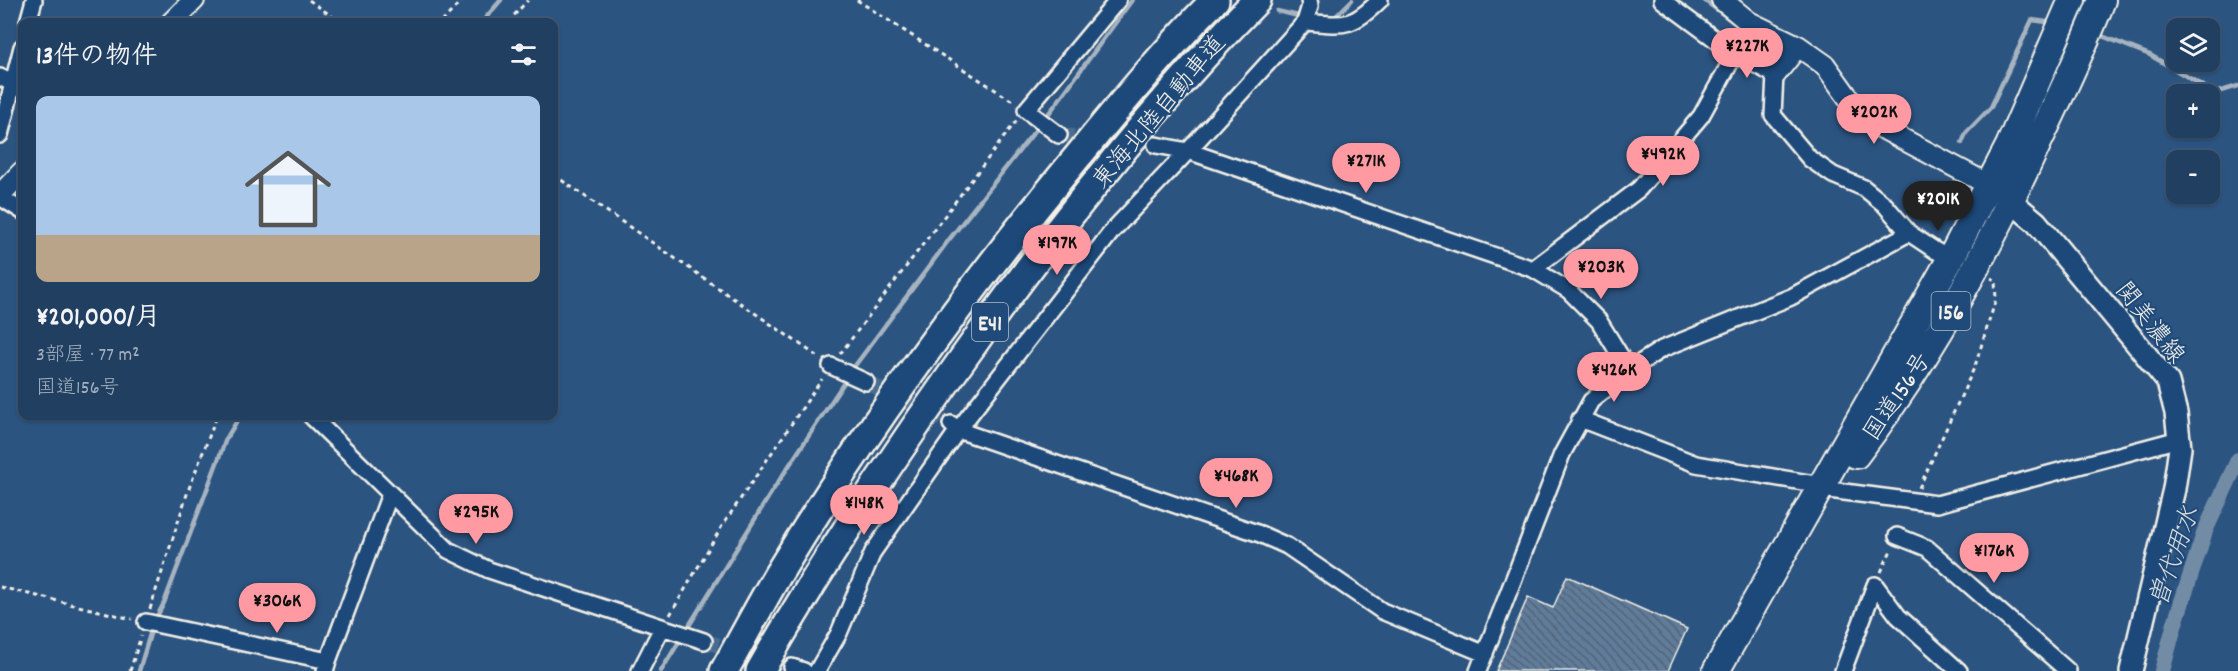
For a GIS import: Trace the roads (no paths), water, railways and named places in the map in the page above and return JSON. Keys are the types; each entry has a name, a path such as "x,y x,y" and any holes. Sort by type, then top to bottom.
{"highway":[{"name":"東海北陸自動車道","path":"760,671 804,594 878,480 1041,251 1147,139 1228,29 1257,0"},
{"path":"1147,139 1185,87 1269,0"},
{"name":"東海北陸自動車道","path":"724,671 777,577 850,462 934,340 1013,234 1108,120 1210,5"},
{"name":"国道156号","path":"1716,671 1783,554 1825,487 1951,258 1989,185 2069,6"},
{"name":"国道156号","path":"1825,487 1861,448 1909,378 1953,307 2012,200 2098,11"}],"main road":[{"name":"関美濃線","path":"1989,185 2012,200 2036,222 2168,382 2176,413 2180,448 2174,489 2131,671"}],"street":[{"path":"29,18 33,0"},
{"path":"176,18 194,0"},
{"path":"1054,131 1029,112 1118,0"},
{"path":"817,671 839,633 873,552 954,427 1113,230 1188,151 1307,13 1345,25 1363,17 1380,0"},
{"path":"1662,0 1735,54 1775,75"},
{"path":"1722,0 1749,22 1798,46 1825,65 1855,106 1880,127 1989,185"},
{"path":"1798,46 1775,75 1773,115 1810,159 1833,175 1864,188 1885,205 1909,233 1951,258"},
{"path":"1533,269 1639,189 1701,116 1735,54"},
{"path":"0,135 7,81 18,56"},
{"path":"1147,139 1533,269 1568,290 1599,321 1629,370"},
{"path":"18,176 0,196 18,208"},
{"path":"1478,671 1562,454 1591,401 1629,370 1662,349 1791,297 1909,233"},
{"path":"835,368 862,381"},
{"path":"1580,419 1696,464 1937,504 2179,439"},
{"path":"316,420 448,550 489,570 702,640"},
{"path":"954,427 1260,534 1287,546 1382,611 1485,654"},
{"path":"146,622 327,666 390,494"},
{"path":"1897,536 1927,548 2068,671"},
{"path":"1843,671 1875,585 1898,616 1959,671"},
{"path":"640,671 665,628"}],"waterway":[{"path":"485,18 501,0"},
{"path":"851,371 948,241 1053,108 1132,0"},
{"path":"1332,18 1352,0"},
{"path":"1704,0 1774,53"},
{"path":"1277,11 1303,17"},
{"path":"1962,143 1966,133 1991,107 2032,20 2054,23"},
{"path":"2097,34 2150,55 2215,93 2238,86"},
{"path":"661,671 771,493 847,378"},
{"path":"139,671 153,624 164,603 226,439 238,420"},
{"name":"曽代用水","path":"2162,671 2205,531 2238,460"}],"tunnel":[{"path":"1059,135 1156,145"},
{"path":"866,382 950,423"},
{"path":"704,641 792,667"}]}
